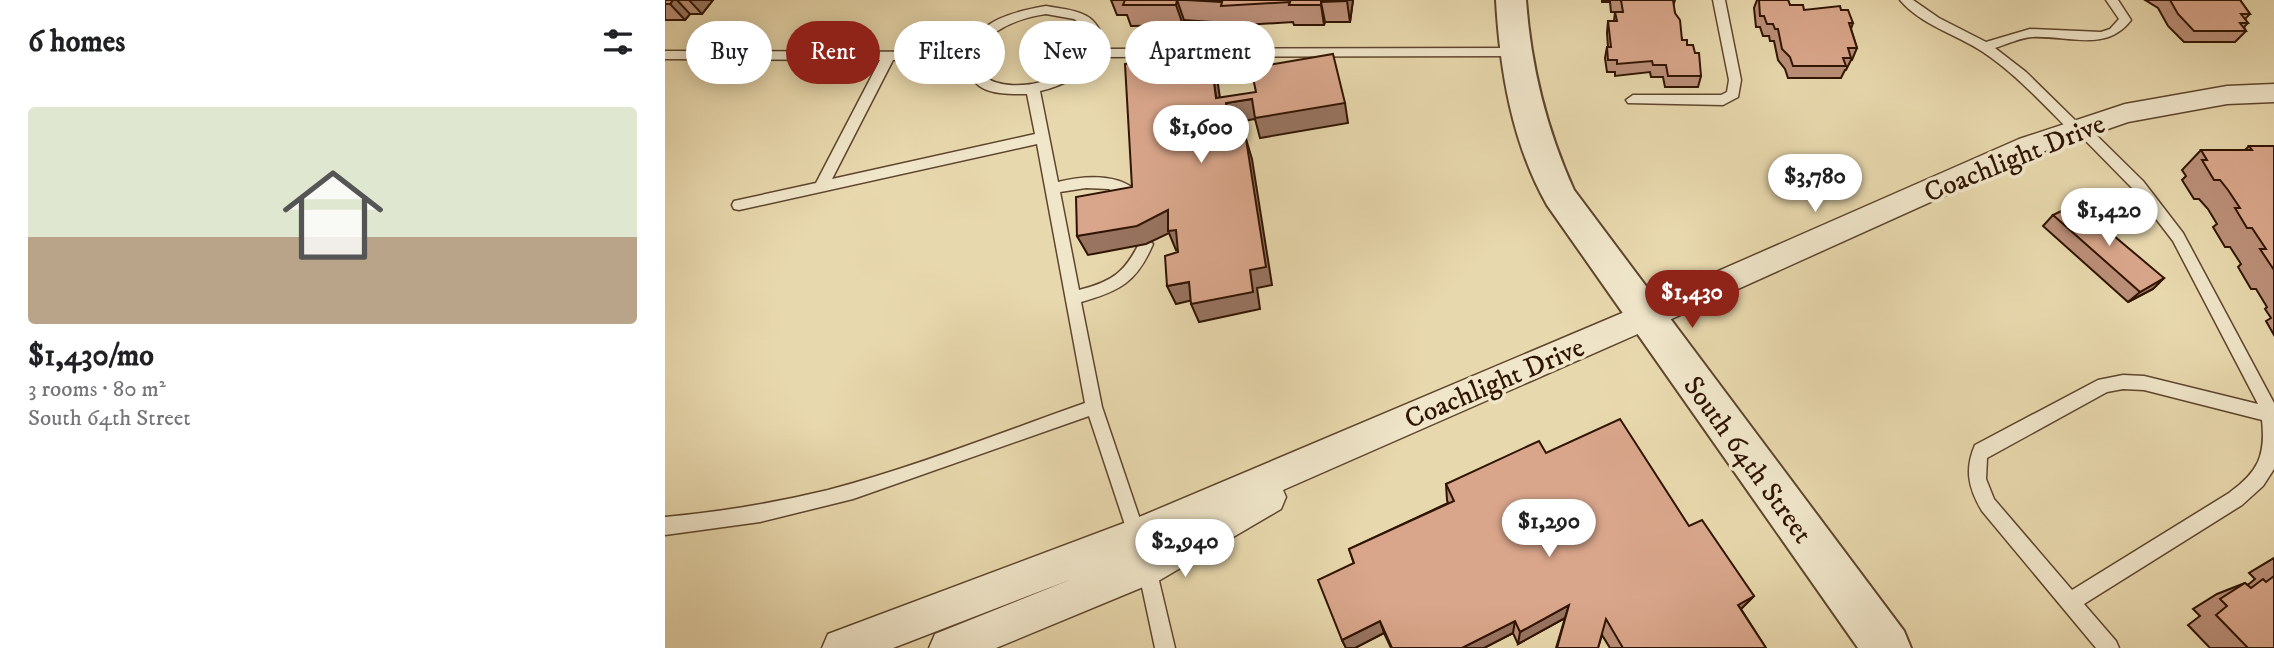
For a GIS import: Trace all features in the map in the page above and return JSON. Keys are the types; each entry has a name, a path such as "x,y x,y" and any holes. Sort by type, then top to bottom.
{"street":[{"name":"South 64th Street","path":"1511,0 1513,52 1540,154 1559,197 1887,648"},
{"name":"Coachlight Drive","path":"949,648 1381,431 2029,146 2125,113 2227,95 2274,93"},
{"name":"Coachlight Drive","path":"842,648 1142,552"}],"lane":[{"path":"1633,100 1723,100 1733,94 1735,80 1719,0"},
{"path":"1906,0 1922,16 1984,47 2005,61 2138,185 2178,237 2272,414 2274,438 2262,475 2182,533 2070,602"},
{"path":"1984,47 2030,33 2102,36 2114,32 2125,20 2112,0"},
{"path":"1005,21 1047,5 1068,11 1087,21"},
{"path":"1111,53 1513,52"},
{"path":"665,55 894,55"},
{"path":"821,187 889,55"},
{"path":"988,84 993,88 1012,91 1033,90 1052,84"},
{"path":"1033,90 1094,407 1142,552 1165,648"},
{"path":"739,205 1041,138"},
{"path":"1051,190 1092,181 1130,191 1142,206"},
{"path":"1072,298 1120,284 1141,258 1146,244"},
{"path":"2109,648 1980,493 1976,472 1981,451 2094,388 2113,382 2144,383 2272,414"},
{"path":"665,526 722,520 784,509 853,491 1094,407"}],"building":[{"path":"1125,0 1177,0 1176,5 1123,5"},
{"path":"1186,0 1347,1 1321,2 1321,5 1289,5 1290,2 1221,6 1222,2"},
{"path":"1621,0 1673,0 1675,13 1680,20 1682,40 1687,40 1687,45 1693,45 1695,53 1699,53 1701,76 1668,76 1666,65 1653,65 1652,61 1617,64 1617,60 1608,60 1607,47 1611,47 1608,21 1617,21 1615,12 1623,12"},
{"path":"1759,0 1788,0 1790,5 1803,5 1804,10 1840,6 1841,10 1848,10 1857,48 1848,48 1851,58 1843,58 1846,66 1793,66 1790,57 1782,49 1778,29 1775,29 1773,24 1767,24 1764,16 1760,16"},
{"path":"2170,0 2240,0 2250,14 2241,14 2248,23 2240,23 2246,31 2194,31 2178,14"},
{"path":"1333,54 1345,103 1255,118 1252,99 1226,103 1231,142 1246,139 1266,267 1250,270 1253,292 1191,304 1189,282 1167,286 1165,256 1178,252 1176,230 1168,231 1168,210 1137,226 1077,236 1076,197 1132,187 1126,84 1214,84 1216,98 1256,92 1254,84 1275,84 1275,64"},
{"path":"2249,146 2274,146 2274,270 2260,249 2266,249 2252,228 2247,228 2235,208 2240,208 2220,180 2214,180 2202,160 2207,160 2201,150 2252,150"},
{"path":"2076,204 2164,278 2140,292 2053,215"},
{"path":"1620,419 1689,526 1702,520 1754,596 1738,605 1766,648 1623,648 1606,619 1598,648 1557,648 1569,605 1520,632 1515,621 1462,648 1392,648 1380,621 1342,640 1318,580 1354,563 1349,549 1454,501 1446,484 1539,441 1546,453"},
{"path":"2274,576 2274,648 2248,648 2216,615 2227,606 2220,599 2245,583 2251,588 2263,579 2266,582"}]}
